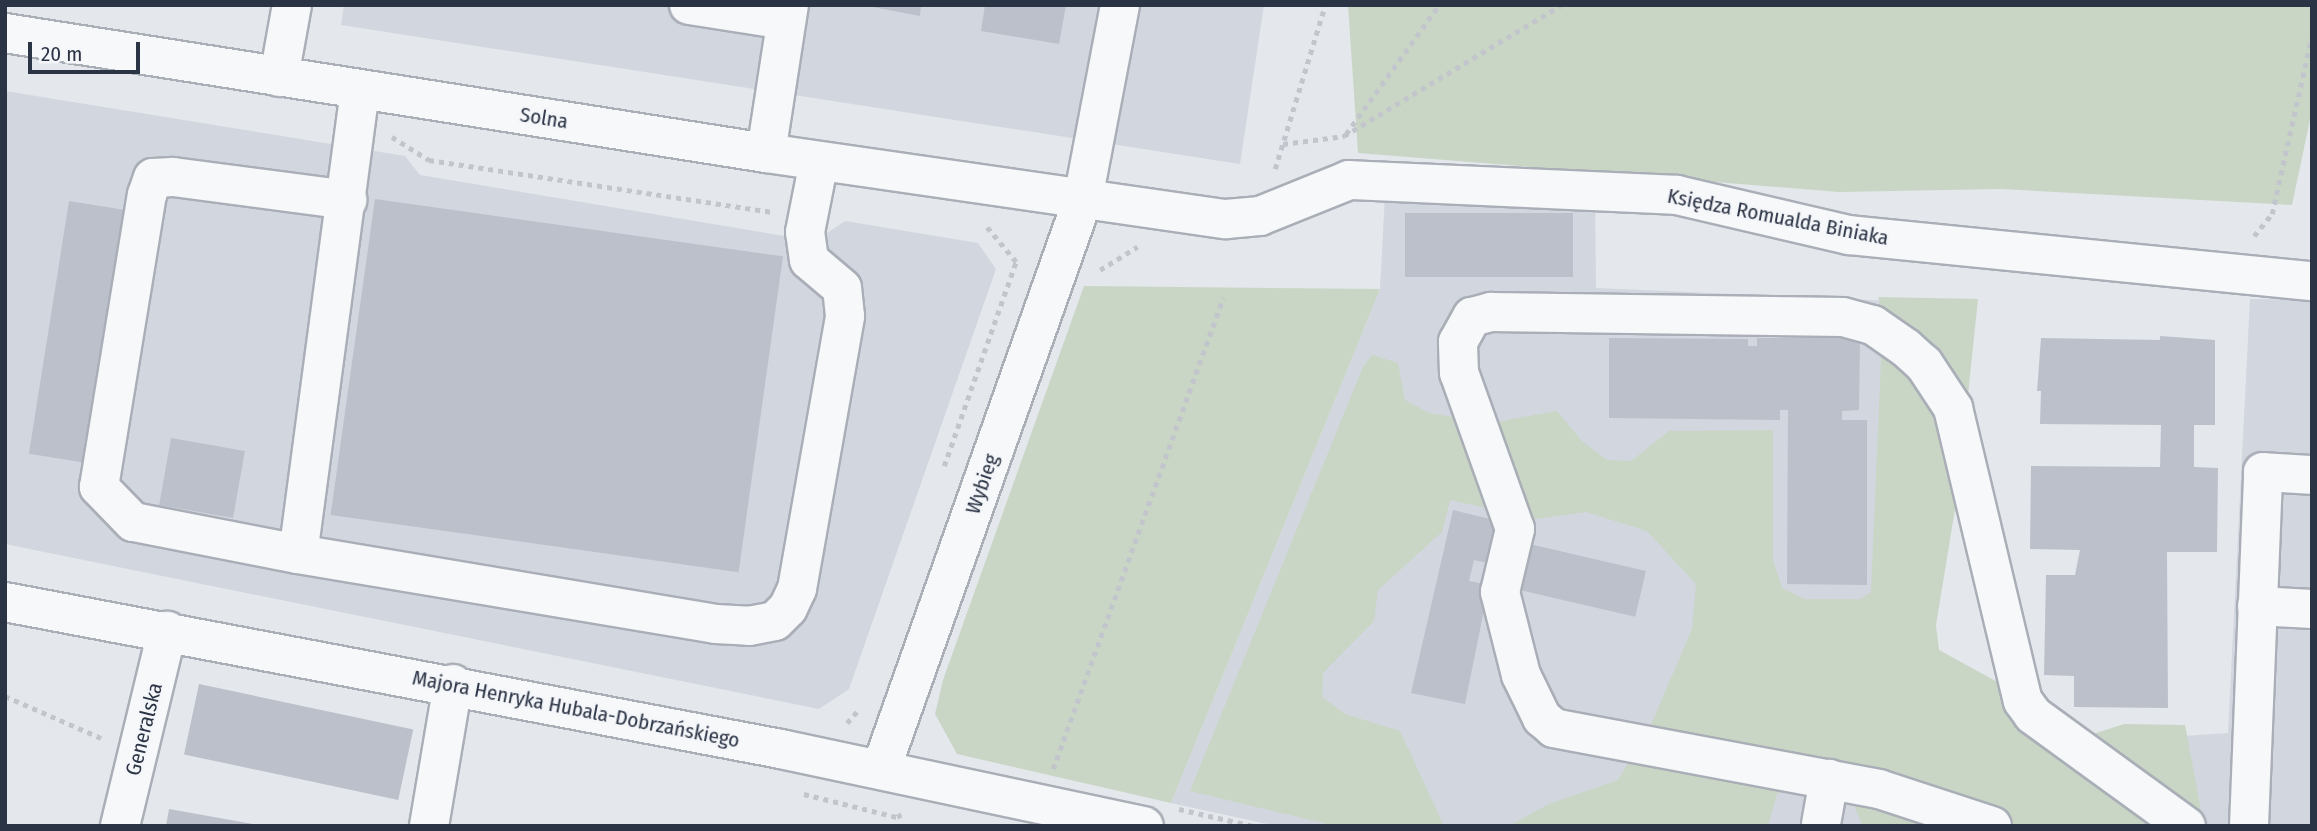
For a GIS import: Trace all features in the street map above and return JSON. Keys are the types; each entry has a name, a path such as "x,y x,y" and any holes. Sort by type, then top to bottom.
{"street":[{"path":"279,77 292,5"},
{"path":"690,5 788,13 766,153"},
{"name":"Wybieg","path":"881,769 1083,199 1120,5"},
{"name":"Solna","path":"5,33 766,153 1083,199"},
{"path":"298,554 360,90"},
{"path":"347,200 173,177 153,178 147,195 99,487 133,522 298,554 716,624 749,626 775,621 788,608 797,589 845,316 842,288 809,260 805,232 819,160"},
{"name":"Księdza Romualda Biniaka","path":"1083,199 1226,219 1260,216 1349,180 1399,179 1677,195 1849,235 2312,281"},
{"path":"1992,826 1924,801 1829,779 1554,728 1542,718 1521,675 1500,592 1515,529 1459,373 1458,342 1472,317 1491,312 1843,317 1873,325 1906,348 1924,364 1953,408 2023,701 2033,715 2186,826"},
{"path":"2249,826 2263,472 2312,475"},
{"name":"Majora Henryka Hubala-Dobrzańskiego","path":"5,602 453,684 881,769 1144,826"},
{"path":"2257,606 2312,609"},
{"name":"Generalska","path":"120,826 167,631"},
{"path":"429,826 453,684"},
{"path":"1821,824 1829,779"}],"path":[{"path":"1260,216 1325,5"},
{"path":"1318,191 1344,135 1439,5"},
{"path":"1283,144 1344,135 1562,5"},
{"path":"2206,272 2250,241 2272,214 2312,34"},
{"path":"982,222 1016,262"},
{"path":"1042,803 1223,298"},
{"path":"5,696 138,753"}],"shaded area":[{"path":"344,5 1264,5 1240,164 341,25"},
{"path":"5,91 405,156 420,175 815,241 845,221 978,243 996,269 849,689 819,709 5,544"},
{"path":"1385,196 1595,197 1596,288 1962,304 1923,666 1987,749 2228,733 2250,299 2312,300 2312,826 1277,826 1171,803 1380,289"}],"green space":[{"path":"1348,5 2312,5 2312,110 2292,205 2000,189 1839,192 1358,153"},
{"path":"1084,286 1380,289 1171,803 957,754 935,714 943,680"},
{"path":"1878,297 1978,299 1958,491 1936,625 1939,650 2001,684 2081,738 2124,724 2185,725 2204,826 1863,826 1855,808 1859,785 1826,771 1777,794 1768,826 1509,826 1549,804 1618,780 1650,727 1692,629 1696,584 1647,531 1586,512 1537,519 1450,500 1442,532 1378,590 1374,621 1323,673 1322,697 1345,714 1400,731 1444,826 1336,826 1190,791 1363,367 1372,355 1398,363 1405,400 1429,413 1490,423 1557,411 1582,441 1607,460 1631,461 1669,431 1773,430 1773,560 1782,588 1804,599 1861,599 1871,592 1883,314"}],"building":[{"path":"862,5 921,5 920,16"},
{"path":"985,5 1066,5 1059,44 981,31"},
{"path":"375,199 783,256 739,572 331,515"},
{"path":"69,201 128,210 88,463 29,454"},
{"path":"1405,213 1573,213 1573,277 1405,277"},
{"path":"2160,336 2215,340 2215,425 2194,425 2194,467 2218,468 2217,552 2167,552 2168,708 2074,707 2074,676 2044,675 2046,575 2075,575 2080,550 2030,549 2031,466 2160,467 2161,425 2040,424 2041,391 2037,391 2041,338 2160,340"},
{"path":"1609,338 1748,339 1748,346 1757,346 1757,338 1860,338 1859,410 1842,411 1842,420 1867,420 1867,585 1787,584 1788,410 1780,410 1780,420 1609,418"},
{"path":"171,438 245,451 233,518 159,505"},
{"path":"1453,510 1502,522 1492,564 1474,560 1469,581 1489,585 1465,704 1411,693"},
{"path":"1525,543 1646,571 1635,617 1514,589"},
{"path":"199,684 413,730 398,800 184,754"},
{"path":"169,809 253,824 253,826 166,826"}]}
